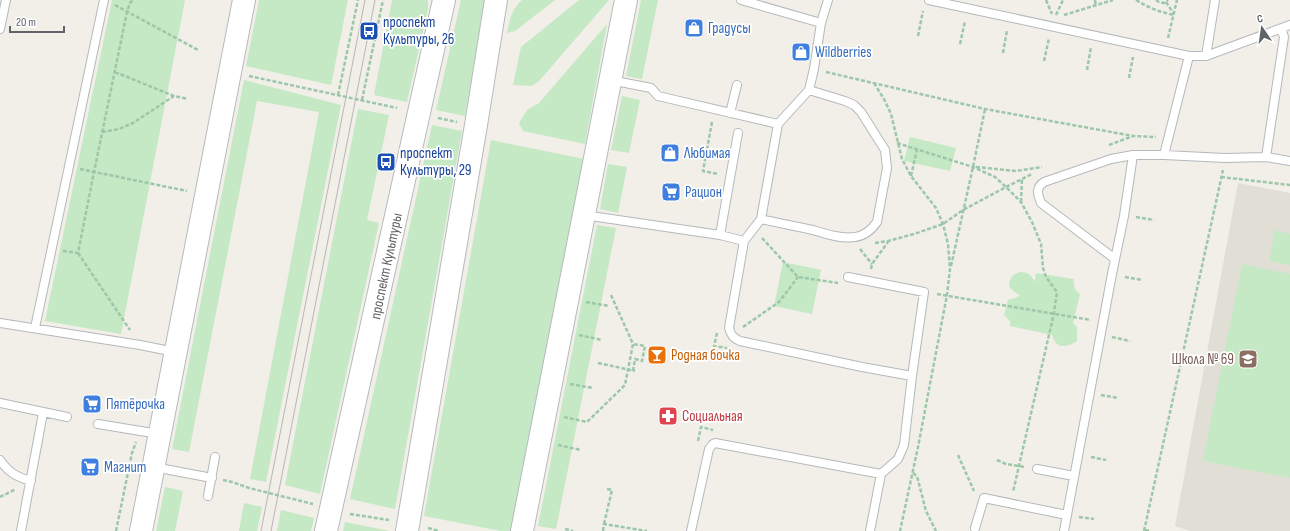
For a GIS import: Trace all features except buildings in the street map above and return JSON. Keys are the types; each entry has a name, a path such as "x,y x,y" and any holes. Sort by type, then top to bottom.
{"street":[{"path":"141,531 244,0"},
{"name":"проспект Культуры","path":"326,531 444,0"},
{"path":"522,531 626,0"},
{"path":"408,527 476,125 499,4"}],"lane":[{"path":"0,29 6,0"},
{"path":"741,0 753,1 821,23"},
{"path":"828,0 821,23 814,69 808,90 778,124 761,219 744,241 729,328 734,339 740,342 912,376"},
{"path":"929,0 1189,56 1206,56 1290,25"},
{"path":"1206,56 1215,0"},
{"path":"35,328 68,166 108,2"},
{"path":"1266,157 1284,36 1281,29"},
{"path":"1164,155 1189,56"},
{"path":"610,80 651,88 658,96 778,124"},
{"path":"730,113 737,85"},
{"path":"761,219 831,235 848,237 856,237 865,234 873,228 877,222 887,168 885,150 861,112 854,105 845,100 808,90"},
{"path":"720,235 738,133"},
{"path":"1115,259 1041,203 1038,193 1040,185 1044,182 1111,159 1133,155 1225,158 1266,157 1290,162"},
{"path":"1064,531 1124,216 1133,155"},
{"path":"583,215 720,235 744,241"},
{"path":"848,277 924,292 904,445 898,459 882,474 870,531"},
{"path":"0,323 140,345 176,353"},
{"path":"0,404 67,418"},
{"path":"21,531 44,412"},
{"path":"98,424 159,434"},
{"path":"691,531 709,449 716,443 882,474"},
{"path":"208,496 215,457"},
{"path":"0,460 5,468 16,477 31,481"},
{"path":"153,466 212,478"},
{"path":"1037,469 1074,476"},
{"path":"975,528 984,498 1067,515"}],"path":[{"path":"133,0 130,3 127,12 78,253 140,345"},
{"path":"338,95 358,0"},
{"path":"362,100 383,0"},
{"path":"1046,0 1054,18 1113,0"},
{"path":"1095,0 1096,6"},
{"path":"1136,0 1159,12 1174,15"},
{"path":"1156,0 1161,3 1167,1 1174,15"},
{"path":"1166,51 1177,0"},
{"path":"108,2 198,50"},
{"path":"918,36 924,7"},
{"path":"960,44 968,8"},
{"path":"1002,53 1010,17"},
{"path":"1044,61 1052,26"},
{"path":"1087,70 1094,35"},
{"path":"1129,78 1136,44"},
{"path":"814,69 985,109 1134,136 1168,137"},
{"path":"115,72 174,96 188,99"},
{"path":"245,75 397,108"},
{"path":"874,83 884,99 894,122 896,137 899,143 902,159 911,176 936,208 943,224 948,244 950,269"},
{"path":"102,132 119,129 133,123 174,96"},
{"path":"900,531 913,473 947,295 950,269 985,109"},
{"path":"714,110 703,171 731,176"},
{"path":"434,117 463,123"},
{"path":"1105,146 1134,136"},
{"path":"899,143 973,167 995,177 1006,187 1021,202 1032,222 1041,244 1043,268 1046,277 1057,292 1054,313 1019,466 1012,504"},
{"path":"911,176 917,149"},
{"path":"1151,531 1144,530 1225,158"},
{"path":"68,166 188,191"},
{"path":"872,243 888,241 943,224 963,210 1048,167 1016,170 973,167"},
{"path":"1221,177 1290,185"},
{"path":"1021,202 1022,179"},
{"path":"1124,216 1154,220"},
{"path":"753,229 798,277 840,284 848,277"},
{"path":"868,281 872,264 888,241"},
{"path":"856,245 872,264"},
{"path":"51,248 78,253"},
{"path":"1112,274 1142,280"},
{"path":"731,335 779,302 798,277"},
{"path":"924,292 1103,322"},
{"path":"545,414 586,422 625,385 634,344 611,295"},
{"path":"717,330 714,346 730,349"},
{"path":"1101,335 1130,341"},
{"path":"598,363 634,371 635,360 642,361 645,346 634,344"},
{"path":"698,442 701,427 716,430"},
{"path":"958,455 973,490 984,498"},
{"path":"996,460 1006,464 1037,469"},
{"path":"913,473 917,476 926,511 936,531"},
{"path":"212,478 317,505"},
{"path":"604,531 604,524 612,490 607,489"},
{"path":"346,513 408,527 437,531"},
{"path":"604,524 647,531"},
{"path":"566,529 573,531"}],"shaded area":[{"name":"Школа № 69","path":"1238,183 1290,193 1290,531 1190,531 1175,526"}],"green space":[{"path":"112,0 185,0 121,334 45,321"},
{"path":"259,0 348,0 331,85 246,66"},
{"path":"392,0 428,0 428,9 407,102 374,95"},
{"path":"461,0 485,0 465,116 436,110"},
{"path":"522,0 555,0 515,31 507,33 513,11"},
{"path":"579,0 609,0 540,80 532,86 513,85 521,47"},
{"path":"641,0 658,0 642,79 626,76"},
{"path":"607,24 585,144 523,131 519,123 527,110 539,103"},
{"path":"244,80 341,105 266,482 250,479 319,112 257,101 189,452 172,449"},
{"path":"622,96 640,100 629,153 611,150"},
{"path":"358,109 389,115 367,220 379,223 320,494 285,485"},
{"path":"432,125 462,131 395,509 350,499"},
{"path":"910,137 956,148 950,171 904,161"},
{"path":"491,140 584,159 511,531 501,531 424,516"},
{"path":"608,164 627,167 618,213 600,209"},
{"path":"597,225 616,228 556,529 538,526"},
{"path":"1275,230 1290,234 1290,265 1269,261"},
{"path":"783,262 821,270 812,314 774,306"},
{"path":"1242,264 1290,274 1290,478 1203,461"},
{"path":"1020,272 1029,274 1035,282 1036,273 1074,279 1075,288 1080,294 1073,323 1077,327 1077,341 1069,345 1062,346 1056,343 1052,335 1010,326 1010,321 1004,315 1008,300 1020,296 1010,288 1009,282 1013,275"},
{"path":"165,487 183,491 175,531 156,531"},
{"path":"244,503 262,507 257,531 239,531"},
{"path":"281,510 314,518 311,531 277,531"},
{"path":"345,522 390,531 343,531"}],"tram line":[{"path":"261,531 365,0"},
{"path":"271,531 375,0"}],"place":[{"name":"Градусы","path":"694,28"},
{"name":"проспект Культуры, 26","path":"369,31"},
{"name":"Wildberries","path":"801,52"},
{"name":"Любимая","path":"670,153"},
{"name":"проспект Культуры, 29","path":"386,162"},
{"name":"Рацион","path":"671,192"},
{"name":"Родная бочка","path":"657,355"},
{"name":"Школа № 69","path":"1248,359"},
{"name":"Пятёрочка","path":"92,404"},
{"name":"Социальная","path":"668,416"},
{"name":"Магнит","path":"90,467"}]}
